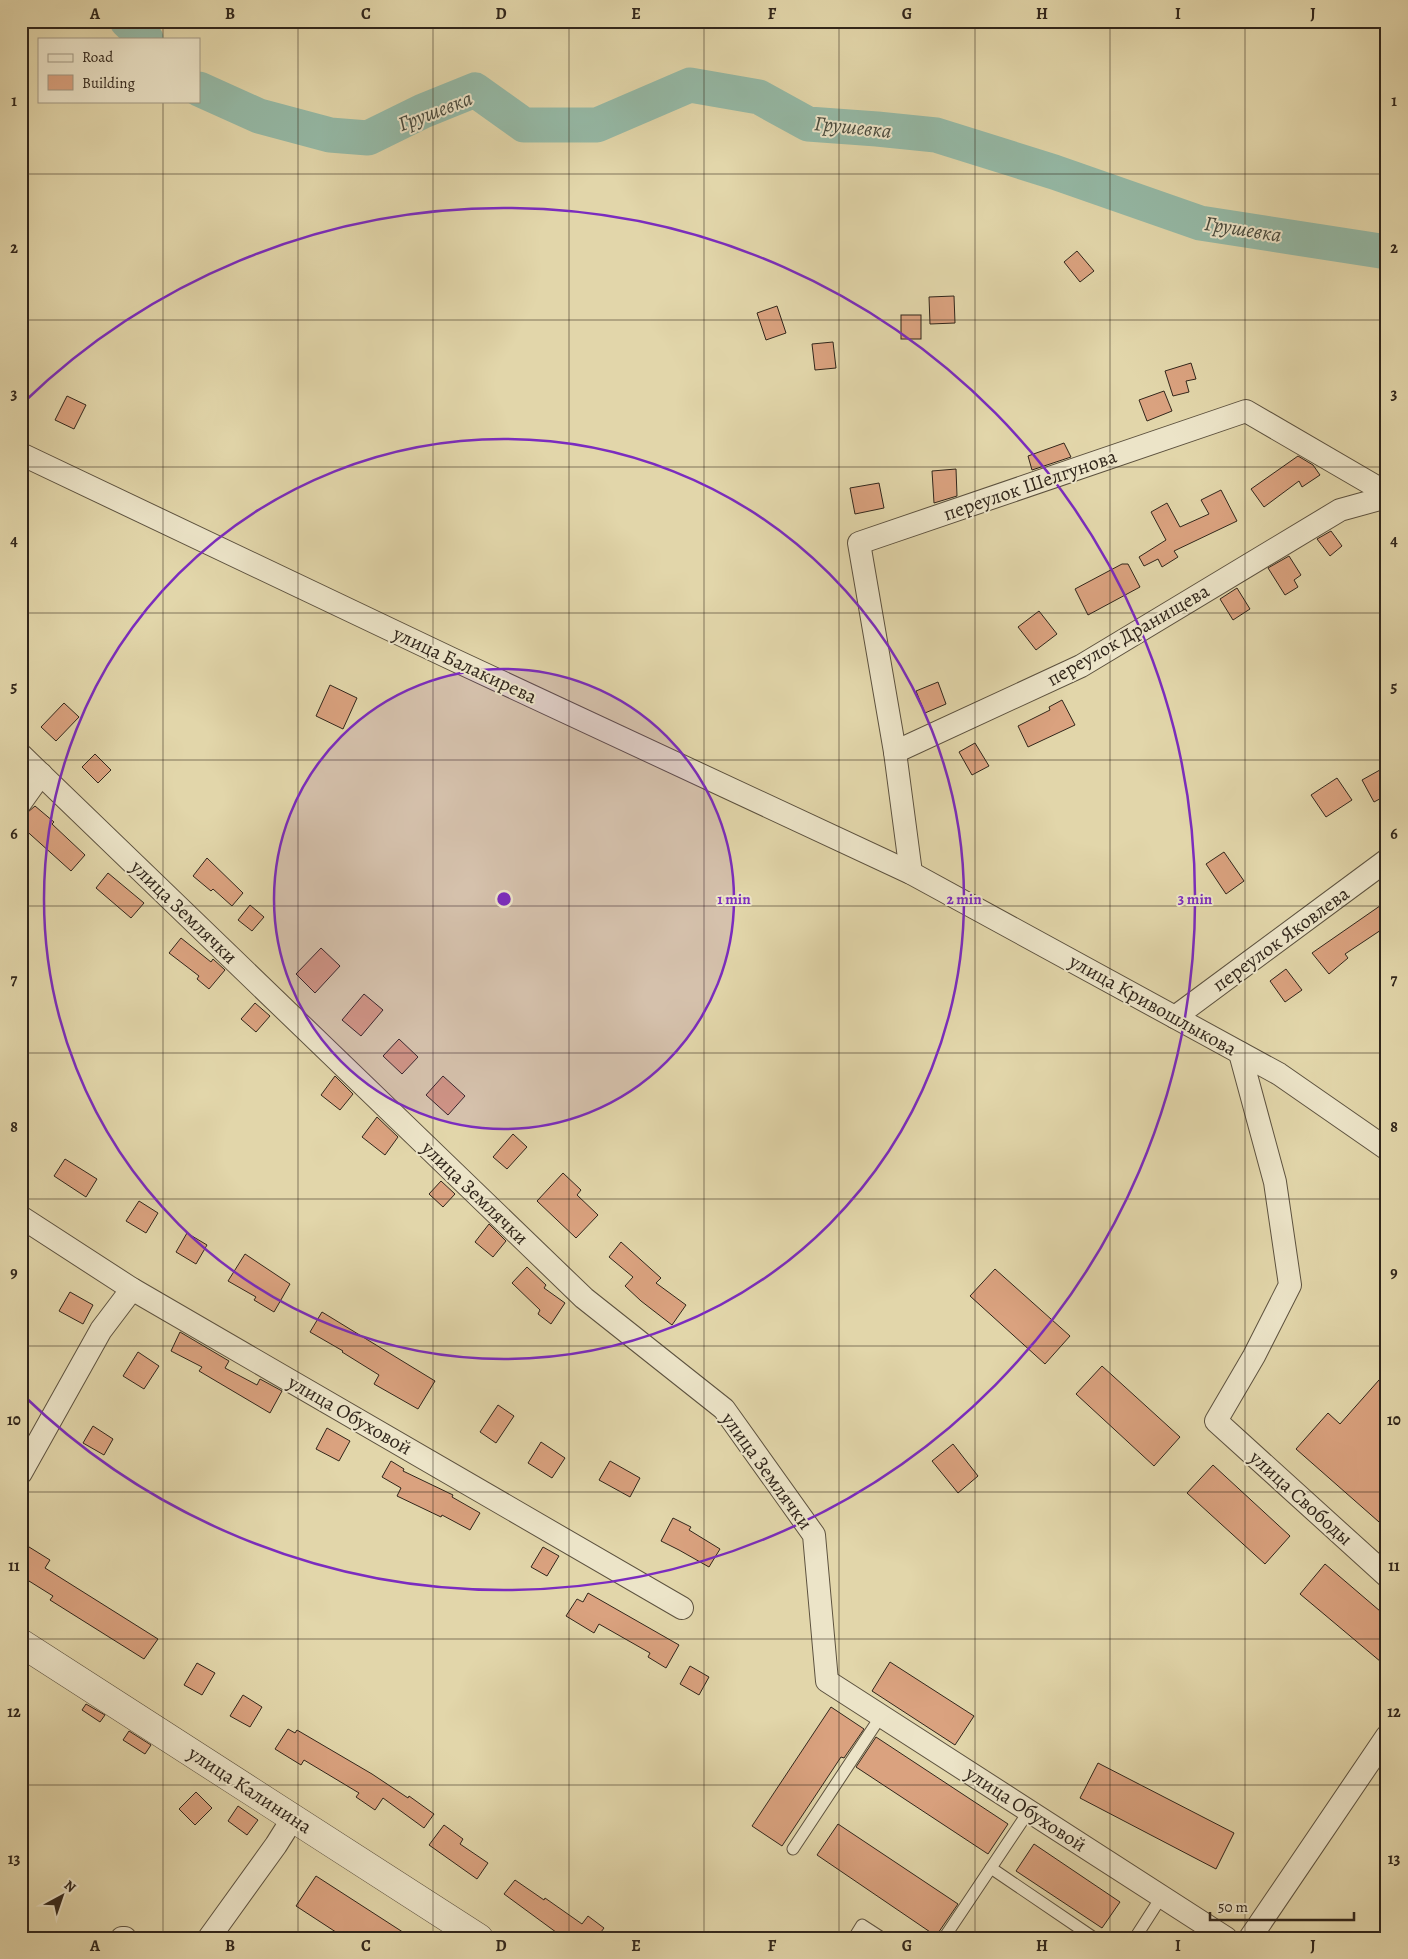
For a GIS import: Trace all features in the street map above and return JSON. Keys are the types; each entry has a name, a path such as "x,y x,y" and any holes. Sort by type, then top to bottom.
{"street":[{"name":"переулок Шелгунова","path":"895,752 859,543 1246,411 1387,495"},
{"name":"улица Балакирева","path":"21,454 911,873"},
{"name":"переулок Дранищева","path":"895,752 1081,666 1340,510 1387,495"},
{"path":"895,752 911,873"},
{"name":"улица Землячки","path":"21,755 584,1298 724,1409 814,1535 827,1681"},
{"path":"21,802 40,774"},
{"name":"переулок Яковлева","path":"1175,1017 1387,860"},
{"name":"улица Кривошлыкова","path":"911,873 1278,1074 1387,1149"},
{"name":"улица Свободы","path":"1240,1052 1275,1182 1290,1285 1254,1356 1216,1421 1387,1576"},
{"name":"улица Обуховой","path":"21,1217 132,1289 682,1608"},
{"path":"21,1473 101,1330 132,1289"},
{"name":"улица Калинина","path":"21,1643 479,1938"},
{"name":"улица Обуховой","path":"827,1681 1226,1938"},
{"path":"1250,1938 1387,1736"},
{"path":"209,1938 276,1845 293,1818"}],"lane":[{"path":"793,1849 881,1716"},
{"path":"944,1938 1029,1811"},
{"path":"991,1868 1094,1938"},
{"path":"1135,1938 1162,1896"},
{"path":"854,1938 862,1925 882,1938"}],"building":[{"path":"1077,251 1094,271 1080,282 1064,262"},
{"path":"954,296 955,323 930,324 929,297"},
{"path":"777,306 786,333 766,340 757,313"},
{"path":"901,315 921,315 921,339 901,339"},
{"path":"833,342 836,368 815,370 812,344"},
{"path":"1191,363 1196,379 1186,381 1189,392 1173,396 1165,371"},
{"path":"1164,391 1172,411 1147,421 1139,400"},
{"path":"67,396 86,405 74,429 55,420"},
{"path":"1064,443 1071,457 1032,470 1028,456"},
{"path":"1298,456 1313,465 1320,475 1302,487 1299,481 1264,507 1251,489"},
{"path":"956,469 957,496 934,503 932,471"},
{"path":"879,483 884,508 855,514 850,488"},
{"path":"1221,490 1237,521 1174,551 1178,557 1162,567 1158,559 1144,566 1139,557 1166,540 1151,512 1167,503 1180,527 1209,514 1201,500"},
{"path":"1331,531 1342,546 1330,556 1317,539"},
{"path":"1289,556 1301,575 1294,580 1298,587 1285,595 1268,568"},
{"path":"1122,564 1128,564 1140,587 1088,615 1075,589"},
{"path":"1237,588 1250,609 1233,620 1220,599"},
{"path":"1039,611 1057,634 1036,650 1018,627"},
{"path":"938,682 946,704 925,713 916,691"},
{"path":"330,685 357,698 343,729 316,716"},
{"path":"1062,700 1075,725 1028,747 1018,726 1050,710 1049,707"},
{"path":"64,703 79,717 56,741 41,727"},
{"path":"975,743 989,766 972,775 959,752"},
{"path":"95,754 111,770 98,783 82,767"},
{"path":"1387,766 1387,795 1374,802 1362,780"},
{"path":"1337,778 1352,800 1326,817 1311,795"},
{"path":"35,806 54,822 52,824 85,855 71,871 21,826 21,818"},
{"path":"1224,852 1244,881 1226,894 1206,864"},
{"path":"207,858 243,893 232,906 213,889 211,891 193,876"},
{"path":"108,873 144,903 131,918 96,888"},
{"path":"1387,901 1387,926 1345,954 1348,958 1329,974 1312,953"},
{"path":"250,905 264,917 252,931 238,920"},
{"path":"181,938 211,962 213,959 225,970 209,989 197,979 199,976 169,953"},
{"path":"321,948 340,966 315,993 296,974"},
{"path":"1286,969 1302,990 1285,1002 1270,981"},
{"path":"364,994 383,1010 361,1036 342,1020"},
{"path":"255,1003 270,1016 256,1032 241,1019"},
{"path":"399,1039 418,1057 402,1074 383,1056"},
{"path":"335,1076 353,1094 340,1110 321,1095"},
{"path":"443,1076 465,1096 448,1115 426,1095"},
{"path":"377,1117 398,1137 385,1155 362,1137"},
{"path":"513,1134 527,1147 507,1169 493,1157"},
{"path":"65,1159 97,1179 86,1197 54,1176"},
{"path":"563,1173 581,1190 577,1195 598,1215 576,1238 537,1201"},
{"path":"441,1181 455,1194 443,1207 429,1194"},
{"path":"139,1201 158,1213 146,1233 126,1221"},
{"path":"489,1224 506,1241 493,1257 475,1242"},
{"path":"187,1233 207,1245 196,1264 176,1252"},
{"path":"621,1242 661,1278 656,1283 686,1305 672,1325 625,1286 633,1277 609,1257"},
{"path":"245,1254 290,1284 274,1312 254,1300 256,1297 228,1281"},
{"path":"527,1267 546,1285 544,1288 565,1303 551,1324 538,1314 540,1310 512,1283"},
{"path":"995,1269 1070,1336 1045,1364 970,1296"},
{"path":"70,1292 93,1305 83,1324 59,1311"},
{"path":"322,1312 435,1381 418,1409 374,1384 379,1375 310,1332"},
{"path":"180,1332 229,1361 225,1368 257,1385 260,1379 282,1391 270,1413 199,1371 202,1367 171,1351"},
{"path":"138,1352 159,1366 144,1389 123,1376"},
{"path":"1102,1366 1180,1437 1154,1466 1076,1394"},
{"path":"1387,1371 1387,1529 1296,1449 1328,1413 1340,1424"},
{"path":"498,1405 514,1416 496,1443 480,1432"},
{"path":"93,1426 113,1439 104,1455 83,1443"},
{"path":"327,1428 350,1441 339,1461 316,1449"},
{"path":"541,1442 565,1458 552,1478 528,1463"},
{"path":"953,1444 978,1476 958,1493 932,1461"},
{"path":"391,1461 404,1469 403,1471 453,1495 452,1497 480,1513 470,1530 442,1515 441,1517 397,1496 401,1488 382,1477"},
{"path":"610,1461 640,1478 630,1497 599,1480"},
{"path":"1213,1465 1290,1536 1265,1564 1187,1493"},
{"path":"673,1518 691,1527 689,1530 720,1549 709,1567 661,1541"},
{"path":"21,1542 50,1560 45,1568 158,1639 144,1659 50,1600 53,1596 21,1576"},
{"path":"543,1547 559,1556 547,1576 531,1567"},
{"path":"1325,1564 1387,1617 1387,1667 1300,1594"},
{"path":"588,1593 679,1645 666,1668 648,1657 650,1653 599,1624 594,1633 566,1616 577,1599 583,1602"},
{"path":"890,1662 974,1716 955,1745 872,1691"},
{"path":"197,1663 215,1673 202,1695 184,1685"},
{"path":"690,1666 709,1677 699,1695 680,1684"},
{"path":"243,1695 262,1707 250,1727 230,1716"},
{"path":"86,1704 105,1715 100,1722 82,1710"},
{"path":"831,1707 864,1729 844,1758 841,1757 782,1846 752,1826"},
{"path":"288,1729 295,1733 297,1730 372,1774 408,1798 409,1796 434,1814 424,1828 383,1798 375,1810 356,1797 359,1793 304,1760 301,1765 275,1749"},
{"path":"129,1731 151,1745 145,1754 123,1740"},
{"path":"876,1737 1008,1824 988,1854 856,1767"},
{"path":"1098,1763 1234,1833 1216,1869 1080,1798"},
{"path":"196,1792 212,1808 195,1825 179,1809"},
{"path":"238,1806 258,1820 247,1835 228,1821"},
{"path":"838,1824 958,1904 936,1936 817,1855"},
{"path":"444,1825 463,1839 460,1844 488,1863 477,1879 429,1845"},
{"path":"1034,1844 1120,1902 1102,1928 1016,1871"},
{"path":"316,1876 412,1938 345,1938 296,1906"},
{"path":"515,1880 582,1924 588,1916 604,1928 598,1936 600,1938 564,1938 504,1894"}],"waterway":[{"name":"Грушевка","path":"127,21 145,38"},
{"name":"Грушевка","path":"200,89 259,116 330,135 368,138 423,111 475,90 524,125 597,125 690,85 759,97 808,124 936,135 1054,172 1200,223 1387,252"}]}
